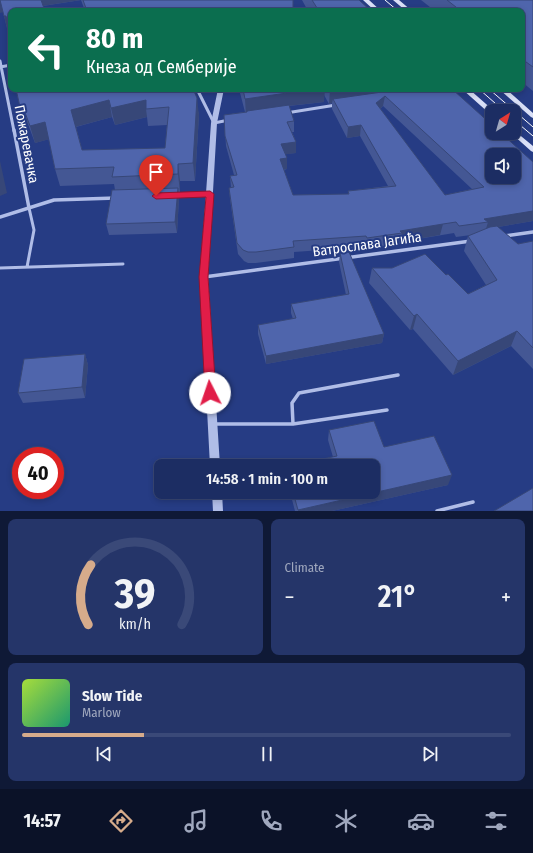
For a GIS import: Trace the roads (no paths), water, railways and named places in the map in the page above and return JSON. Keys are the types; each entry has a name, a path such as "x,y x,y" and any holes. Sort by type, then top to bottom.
{"main road":[{"path":"366,0 375,8"},
{"path":"396,0 405,8"},
{"path":"468,92 485,107"},
{"path":"505,92 533,116"},
{"path":"521,139 533,150"}],"street":[{"name":"Пожаревачка","path":"0,61 29,208"},
{"path":"199,92 214,122"},
{"path":"214,459 204,277 214,122 220,92"},
{"path":"282,113 337,105"},
{"path":"214,122 236,120"},
{"path":"169,196 210,194"},
{"path":"0,217 54,200 123,198"},
{"path":"502,236 533,232"},
{"name":"Ватрослава Јагића","path":"204,277 478,240"},
{"path":"217,499 218,511"}],"lane":[{"path":"27,267 34,230 29,208"},
{"path":"0,268 123,264"},
{"path":"293,424 291,405 293,399 299,393 398,375"},
{"path":"212,424 293,424 387,410"},
{"path":"437,511 473,502"}],"tram line":[{"path":"385,0 394,8"},
{"path":"482,92 496,104"},
{"path":"492,92 533,127"},
{"path":"521,126 533,136"}]}
